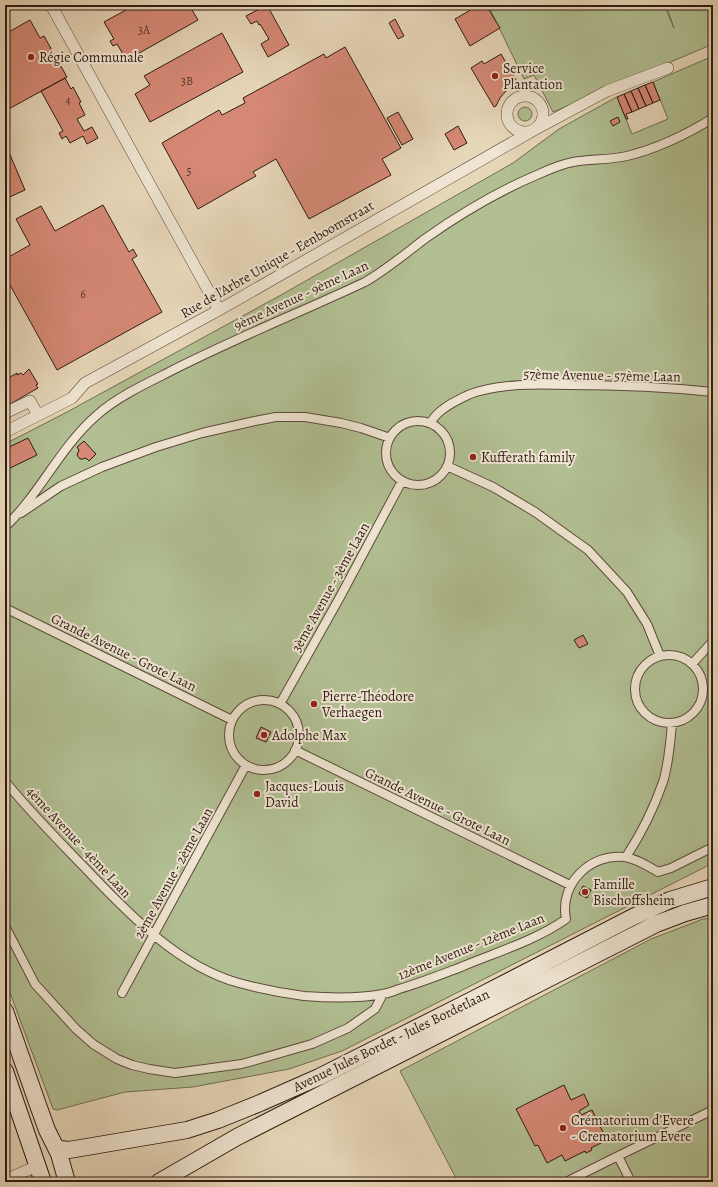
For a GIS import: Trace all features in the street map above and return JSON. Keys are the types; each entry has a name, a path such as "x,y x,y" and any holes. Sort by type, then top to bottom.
{"main road":[{"name":"Avenue Jules Bordet - Jules Bordetlaan","path":"56,1147 60,1150 68,1150 179,1131 218,1120 326,1073 633,917 670,900 713,887"},
{"name":"Avenue Jules Bordet - Jules Bordetlaan","path":"159,1182 237,1137 629,938 674,917 713,905"},
{"path":"5,1011 47,1130 56,1147 67,1182"},
{"path":"5,1071 43,1182"},
{"path":"19,1113 38,1105"}],"street":[{"path":"51,5 219,310"},
{"name":"Rue de l'Arbre Unique - Eenboomstraat","path":"5,432 72,398 85,383 219,310 534,130 607,91 668,68"},
{"name":"9ème Avenue - 9ème Laan","path":"5,527 17,516 71,443 97,415 130,392 198,357 365,282 428,237 487,200 540,174 571,162 627,156 658,147 687,134 713,118"},
{"name":"57ème Avenue - 57ème Laan","path":"430,423 442,409 469,395 484,390 547,385 606,385 713,392"},
{"path":"5,413 30,402 38,415"},
{"path":"17,516 61,486 102,467 156,447 202,433 255,421 281,416 305,417 341,423 390,438"},
{"path":"423,421 430,423 440,430 446,438 450,447 450,457 442,475 433,482 423,485 412,485 402,481 389,467 387,453 390,438 396,430 404,425 423,421"},
{"path":"447,466 493,487 529,508 588,550 627,592 647,624 660,656"},
{"name":"3ème Avenue - 3ème Laan","path":"280,704 340,597 402,481"},
{"name":"Grande Avenue - Grote Laan","path":"5,608 232,720"},
{"path":"692,664 713,641"},
{"path":"672,655 683,658 692,664 699,673 703,684 703,695 700,706 688,718 672,724 662,723 652,719 638,704 635,694 639,674 648,663 660,656 672,655"},
{"path":"262,700 280,704 292,715 296,724 298,736 295,750 286,761 275,768 259,769 246,765 237,757 231,746 229,737 232,720 241,709 253,702 262,700"},
{"path":"626,857 639,837 663,781 670,753 672,724"},
{"name":"Grande Avenue - Grote Laan","path":"295,750 570,885"},
{"name":"2ème Avenue - 2ème Laan","path":"122,993 246,765"},
{"name":"4ème Avenue - 4ème Laan","path":"5,781 29,810 122,907 154,935 184,958 211,972 238,983 266,990 325,998 356,998 383,994"},
{"path":"570,885 582,872 596,862 609,858 626,857 644,864 658,872 671,868 713,847"},
{"name":"12ème Avenue - 12ème Laan","path":"383,994 413,986 533,937 556,926 566,919 564,912 566,894 570,885"},
{"path":"5,926 35,984 76,1029 93,1044 116,1059 132,1065 169,1072 175,1073 242,1064 312,1044 348,1028 375,1009 383,994"},
{"path":"566,1182 713,1110"},
{"path":"618,1156 631,1182"},
{"path":"5,1180 37,1166"}],"green space":[{"path":"488,5 664,5 674,28 666,5 713,5 713,44 553,112 534,75 524,79"},
{"path":"713,56 713,863 342,1051 289,1069 193,1087 125,1092 57,1110 53,1109 5,979 5,444 67,412 281,295 513,163 559,129 617,97 632,134 668,119 653,82"},
{"path":"522,107 528,107 532,111 532,117 528,121 522,121 518,117 518,111"},
{"path":"713,918 713,1182 458,1182 400,1071 651,939 703,919"}],"building":[{"path":"135,5 189,5 198,20 127,61 117,44 113,46 110,41 114,39 104,22"},
{"path":"267,5 289,45 268,57 261,44 269,39 257,21 251,24 246,16"},
{"path":"479,5 486,5 500,28 470,46 455,19"},
{"path":"395,19 404,36 398,39 389,23"},
{"name":"Régie Communale","path":"30,20 40,38 44,36 67,77 5,111 5,34"},
{"path":"222,33 243,72 150,122 135,94 150,85 144,76"},
{"path":"345,47 401,148 382,159 391,175 309,219 276,159 253,172 256,176 198,209 162,143 219,110 222,115 245,103 243,98 324,54 326,58"},
{"name":"Service Plantation","path":"501,54 519,85 511,87 505,92 494,107 471,68 482,61 484,64"},
{"path":"65,78 71,89 73,87 81,102 79,103 85,115 77,119 84,131 92,127 98,138 87,144 83,136 70,143 66,136 62,139 59,133 63,131 41,91"},
{"path":"653,82 660,100 653,103 645,85"},
{"path":"645,85 653,103 646,106 638,88"},
{"path":"638,88 646,106 639,109 631,91"},
{"path":"631,91 639,109 632,112 624,94"},
{"path":"624,94 632,112 626,114 628,119 626,119 617,97"},
{"path":"398,112 413,139 402,145 387,118"},
{"path":"618,117 620,122 613,126 610,121"},
{"path":"458,126 467,143 454,150 445,134"},
{"path":"5,143 25,190 5,199"},
{"path":"103,205 129,252 133,249 137,256 132,259 162,312 57,370 5,276 5,259 30,245 16,219 41,206 55,231"},
{"path":"29,369 38,384 36,385 38,388 5,407 5,380 17,373 17,375 21,373 23,375"},
{"path":"28,438 37,455 6,470 5,449"},
{"path":"84,441 96,454 89,461 86,458 80,459 77,455 79,450 77,447"},
{"path":"583,635 588,644 579,648 574,640"},
{"name":"Adolphe Max","path":"261,727 271,732 266,742 256,738"},
{"name":"Famille Bischoffsheim","path":"583,886 591,890 587,898 579,894"},
{"name":"Crématorium d’Evere - Crematorium Evere","path":"564,1085 571,1100 584,1094 589,1105 579,1111 581,1115 592,1110 607,1140 591,1148 592,1150 586,1153 585,1151 565,1161 562,1155 547,1163 538,1145 535,1146 516,1109"}],"place":[{"name":"Régie Communale","path":"31,57"},
{"name":"Service Plantation","path":"495,76"},
{"name":"Kufferath family","path":"473,457"},
{"name":"Pierre-Théodore Verhaegen","path":"314,704"},
{"name":"Adolphe Max","path":"264,735"},
{"name":"Jacques-Louis David","path":"257,794"},
{"name":"Famille Bischoffsheim","path":"585,892"},
{"name":"Crématorium d’Evere - Crematorium Evere","path":"563,1128"}]}
